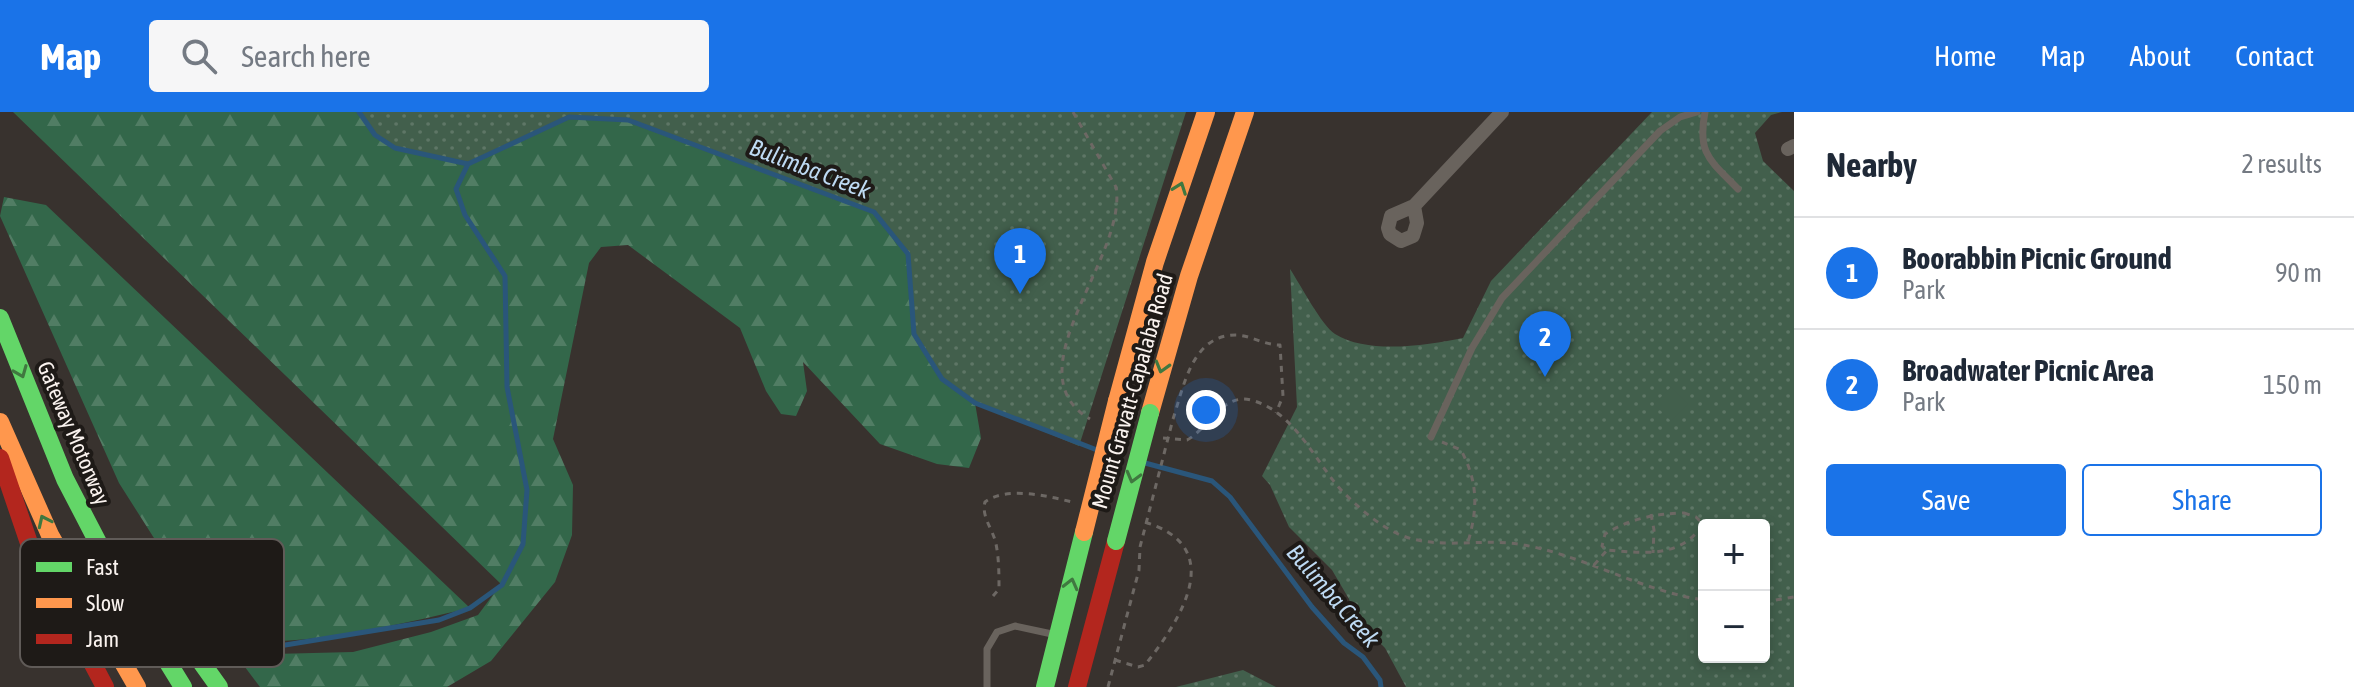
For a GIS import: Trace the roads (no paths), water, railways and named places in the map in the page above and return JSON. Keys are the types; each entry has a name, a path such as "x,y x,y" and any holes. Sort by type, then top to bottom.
{"highway":[{"name":"Mount Gravatt-Capalaba Road","path":"1045,687 1155,262 1206,112"},
{"name":"Mount Gravatt-Capalaba Road","path":"1077,687 1189,276 1245,112"},
{"name":"Gateway Motorway","path":"0,318 65,479 96,539"},
{"path":"0,422 52,539"},
{"path":"0,458 3,477 31,539"},
{"path":"95,667 105,687"},
{"path":"126,667 137,687"},
{"name":"Gateway Motorway","path":"171,667 183,687"},
{"path":"205,667 219,687"}],"street":[{"path":"1414,206 1502,112"}],"lane":[{"path":"1431,437 1472,348 1502,298 1660,131 1680,117 1697,112"},
{"path":"1705,112 1702,132 1704,154 1738,189"},
{"path":"987,687 987,649 997,632 1015,626 1058,635"}],"waterway":[{"name":"Bulimba Creek","path":"359,112 375,135 395,148 468,164 569,117 628,120 874,212 908,254 914,334 942,379 975,403 1097,450"},
{"path":"284,645 439,620 470,608 502,585 523,544 527,490 507,387 505,276 465,215 456,189 468,164"},
{"name":"Bulimba Creek","path":"1145,463 1212,481 1230,497 1312,607 1344,643 1363,657 1380,680 1381,687"}],"place":[{"name":"Boorabbin Picnic Ground","path":"1020,294"},
{"name":"Broadwater Picnic Area","path":"1545,377"}]}
